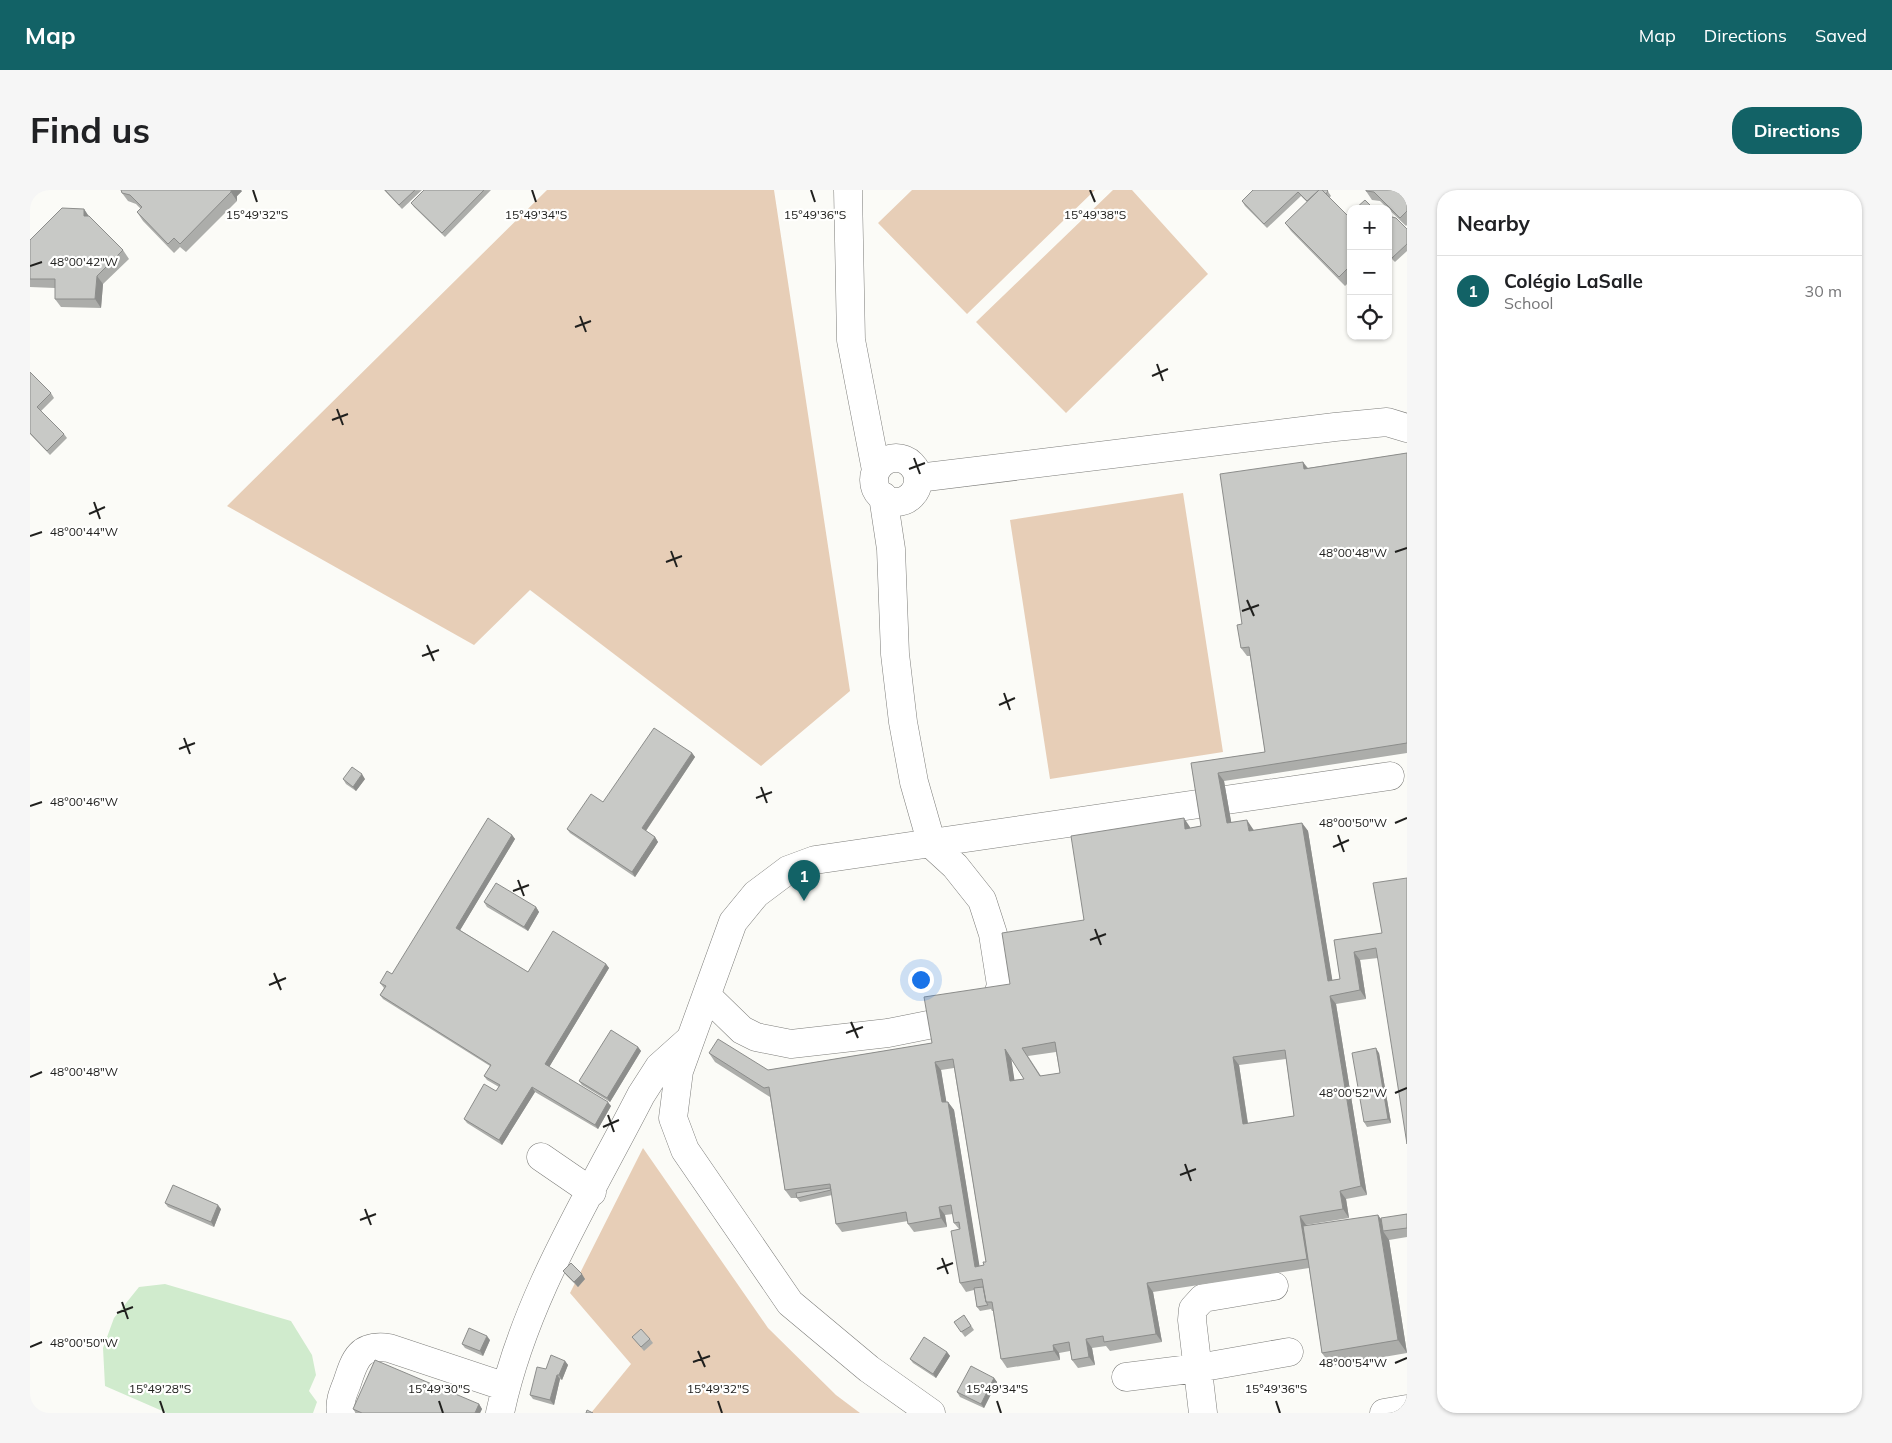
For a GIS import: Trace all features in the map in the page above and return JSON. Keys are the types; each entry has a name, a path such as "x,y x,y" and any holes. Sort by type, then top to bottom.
{"lane":[{"path":"707,996 742,1030 756,1037 791,1044 810,1044 973,1016 994,1004 1001,985 993,934 982,900 956,866 932,844 914,782 903,722 895,654 891,550 902,483 894,458 884,461 876,470 861,398 851,340 848,190"},
{"path":"861,398 902,483"},
{"path":"902,483 1335,426 1387,422 1407,428"},
{"path":"931,1413 869,1369 790,1303 685,1150 673,1118 678,1071 733,922 756,894 788,870 815,860 1390,776"},
{"path":"342,1413 340,1404 354,1362 364,1350 376,1346 389,1348 503,1400 532,1311 642,1094 659,1067 691,1038"},
{"path":"541,1157 592,1192"},
{"path":"1203,1413 1192,1320 1196,1303 1203,1298 1274,1286"},
{"path":"1126,1377 1198,1368 1289,1352"},
{"path":"1384,1413 1407,1409"}],"shaded area":[{"path":"547,190 774,190 850,691 761,766 530,590 474,645 227,506"},
{"path":"912,190 1095,190 967,314 878,223"},
{"path":"1113,190 1132,190 1208,274 1066,413 976,322"},
{"path":"1183,493 1223,752 1050,779 1010,520"},
{"path":"643,1148 768,1328 836,1395 860,1413 591,1413 631,1364 570,1293"},
{"path":"165,1284 291,1321 312,1355 316,1375 309,1391 317,1402 313,1413 167,1413 105,1386 103,1348 114,1318 139,1287"}],"building":[{"path":"121,190 231,190 231,192 180,244 174,238 168,244 137,212 142,207 130,195 122,193"},
{"path":"385,190 415,190 399,205"},
{"path":"424,190 484,190 442,233 411,203"},
{"path":"1253,190 1319,190 1307,201 1298,192 1264,224 1242,201"},
{"path":"1319,190 1322,190 1347,215 1347,269 1339,277 1285,223"},
{"path":"1407,190 1407,211 1400,218 1392,210 1392,205 1387,205 1374,192 1366,191"},
{"path":"1365,200 1370,205 1359,205"},
{"path":"62,208 84,209 84,216 89,216 123,250 97,276 95,299 55,299 55,279 30,279 30,240"},
{"path":"1392,217 1396,218 1407,229 1407,244 1392,258"},
{"path":"30,372 51,393 37,407 64,434 47,451 30,433"},
{"path":"1407,453 1407,743 1218,773 1227,823 1247,820 1249,831 1302,823 1328,981 1340,979 1334,940 1382,933 1373,883 1407,878 1407,1144 1376,948 1354,952 1360,990 1330,996 1361,1186 1340,1191 1343,1209 1300,1216 1307,1259 1147,1283 1156,1334 1104,1342 1103,1336 1086,1339 1089,1357 1072,1360 1069,1342 1053,1345 1054,1351 1001,1359 992,1302 986,1302 982,1279 960,1283 951,1231 960,1229 959,1222 954,1223 951,1205 939,1207 941,1218 908,1224 906,1212 836,1224 830,1184 785,1190 769,1087 764,1088 709,1053 718,1039 768,1070 932,1043 924,997 1010,984 1002,933 1084,920 1071,836 1184,818 1185,829 1201,826 1191,763 1265,752 1249,647 1241,648 1237,625 1242,624 1220,474 1303,462 1304,469","holes":["1055,1042 1060,1073 1040,1076 1022,1048","1005,1049 1024,1079 1010,1081","1285,1050 1294,1116 1243,1124 1233,1057","953,1059 986,1262 983,1262 984,1265 975,1267 948,1102 942,1102 935,1062"]},
{"path":"654,728 692,753 642,828 655,837 632,872 567,829 591,794 603,802"},
{"path":"352,767 362,774 353,787 343,779"},
{"path":"488,818 512,835 456,928 528,972 553,931 606,964 545,1064 608,1102 595,1125 532,1087 499,1140 464,1119 484,1084 496,1091 500,1085 484,1076 491,1065 380,995 386,986 380,983 387,971 392,974"},
{"path":"496,883 536,907 524,927 484,902"},
{"path":"611,1030 638,1047 607,1098 579,1081"},
{"path":"1376,1048 1388,1119 1364,1122 1352,1053"},
{"path":"173,1185 218,1205 211,1222 165,1203"},
{"path":"830,1188 831,1190 797,1198 796,1193"},
{"path":"1407,1214 1407,1228 1383,1231 1381,1218"},
{"path":"1378,1215 1398,1340 1322,1353 1303,1226"},
{"path":"571,1263 582,1274 574,1282 563,1271"},
{"path":"983,1287 988,1305 977,1307 974,1288"},
{"path":"964,1315 971,1326 961,1332 954,1322"},
{"path":"469,1328 487,1336 480,1351 462,1344"},
{"path":"641,1329 650,1339 641,1347 632,1337"},
{"path":"924,1337 947,1352 933,1374 910,1359"},
{"path":"551,1355 565,1361 559,1375 557,1375 550,1400 530,1395 537,1367 546,1369"},
{"path":"375,1360 479,1404 475,1413 362,1413 353,1409"},
{"path":"971,1366 994,1378 981,1404 957,1392"}],"place":[{"name":"Colégio LaSalle","path":"804,901"}]}
